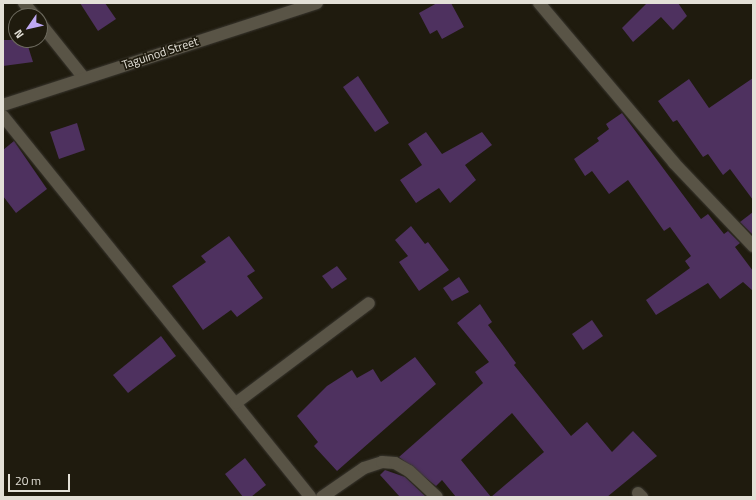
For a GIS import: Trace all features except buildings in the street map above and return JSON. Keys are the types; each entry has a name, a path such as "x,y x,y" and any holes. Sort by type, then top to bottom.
{"street":[{"name":"Taguinod Street","path":"3,105 317,3"},
{"path":"539,3 674,163 753,246"},
{"path":"48,33 84,78"},
{"path":"3,116 236,403 310,497"},
{"path":"236,403 369,303"},
{"path":"322,497 364,468 382,462 395,463 409,471 437,497"}]}
